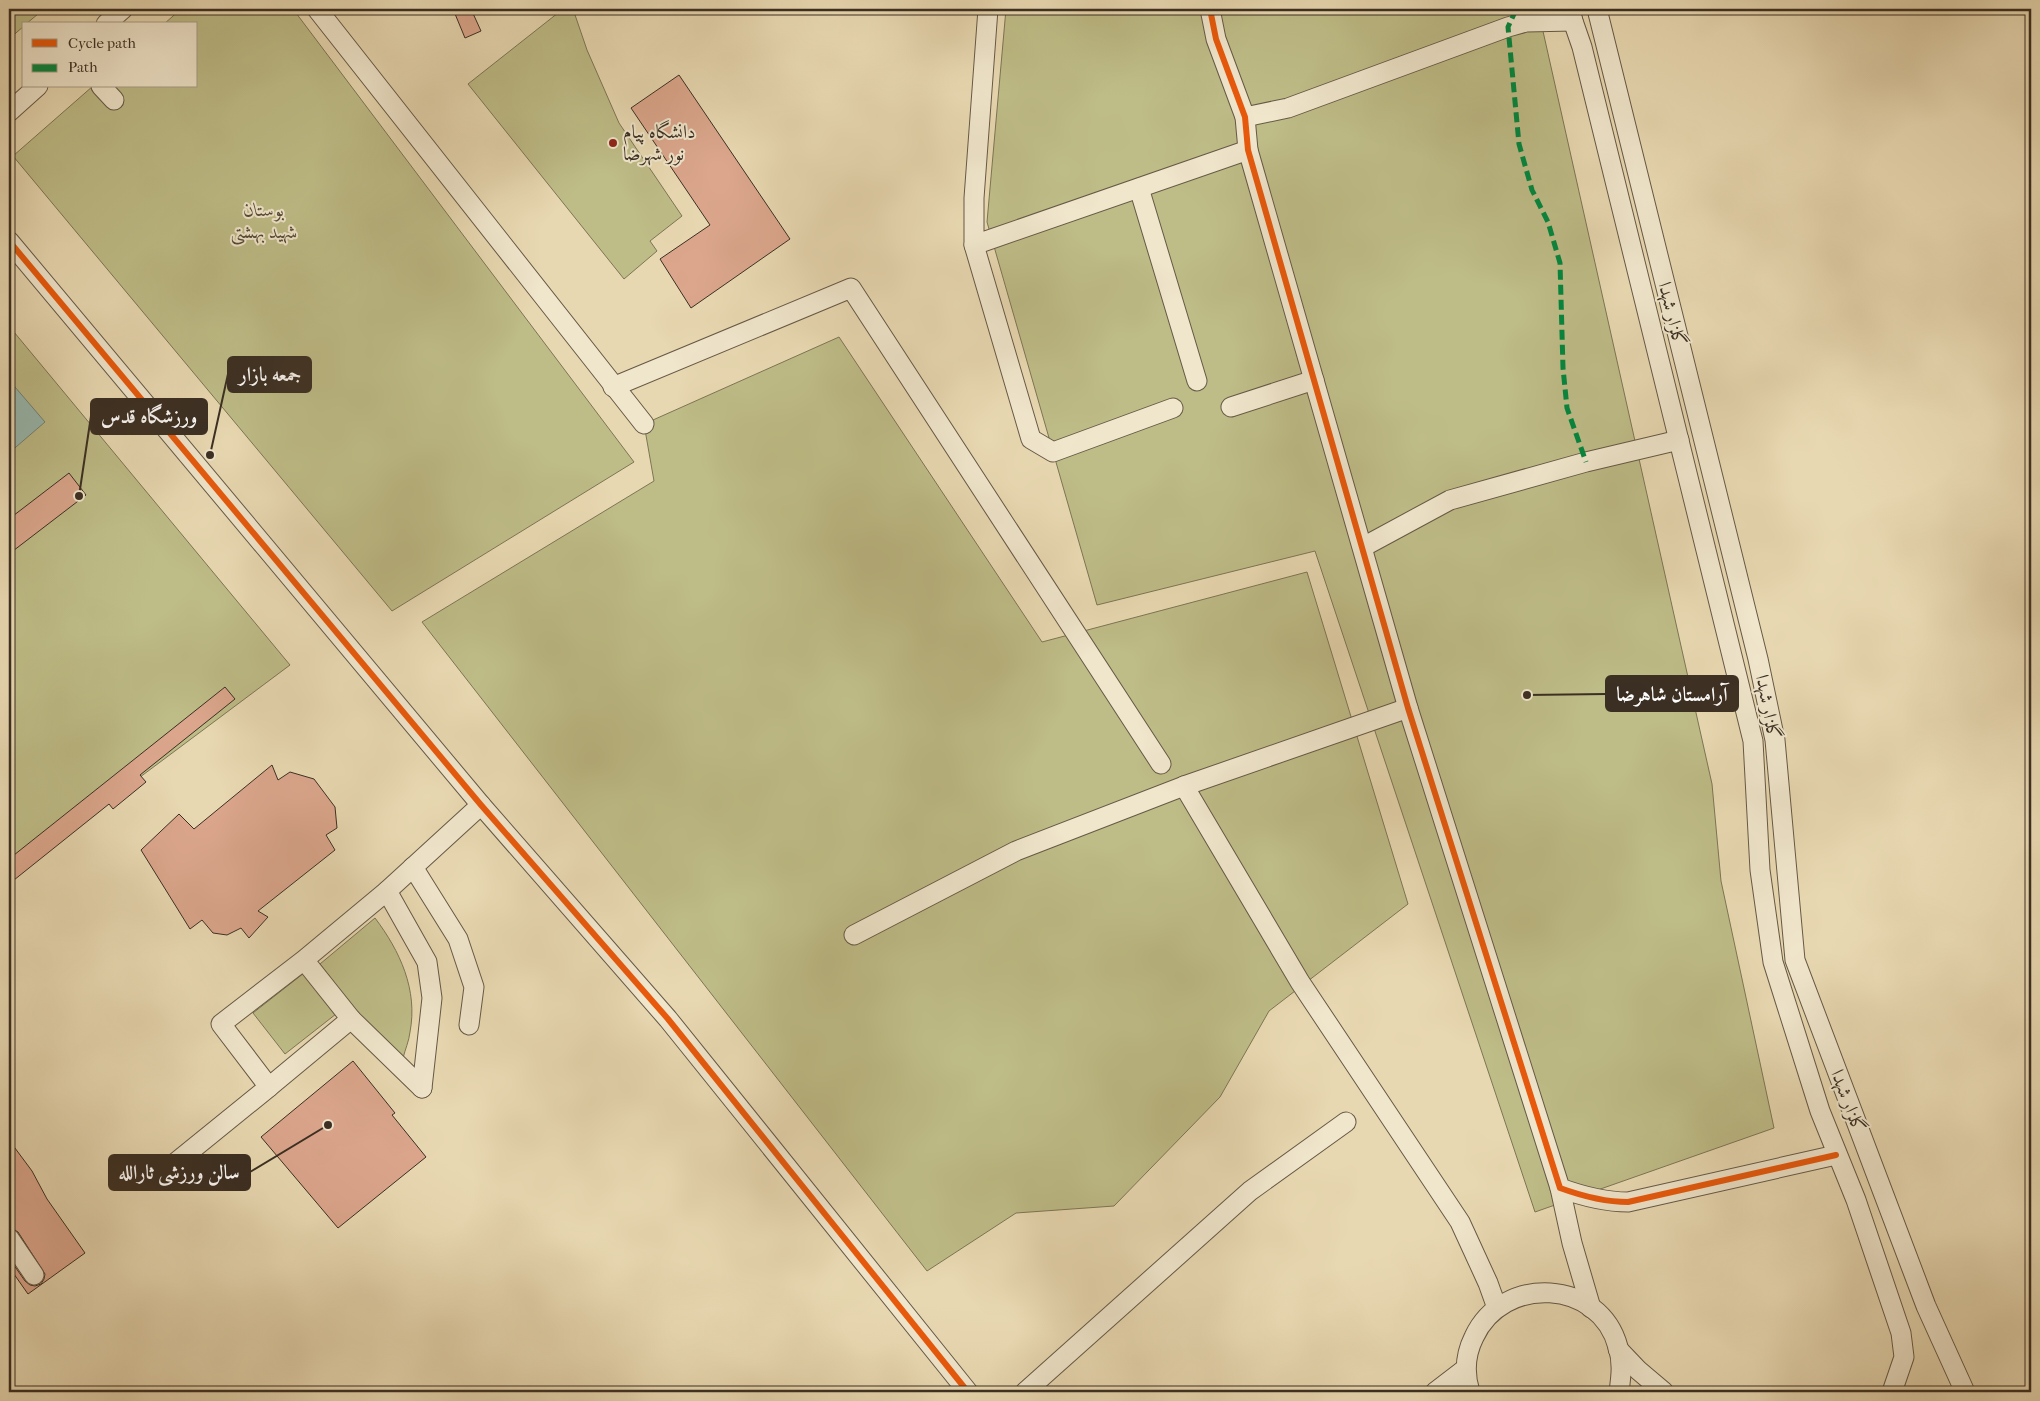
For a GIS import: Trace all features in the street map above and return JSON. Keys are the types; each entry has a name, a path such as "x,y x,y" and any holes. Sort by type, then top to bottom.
{"street":[{"path":"108,22 123,9"},
{"path":"317,9 644,424"},
{"path":"988,9 974,198 974,245 1032,439 1053,452 1173,408"},
{"path":"1210,9 1216,39 1245,117 1248,150 1408,708 1560,1188 1572,1243 1590,1308"},
{"name":"گلزار شهدا","path":"1597,9 1758,659 1775,740 1795,960 1926,1306 1965,1392"},
{"path":"1245,117 1288,108 1508,27 1526,22 1572,15"},
{"name":"گلزار شهدا","path":"1572,15 1582,47 1627,224 1678,440 1753,741 1760,870 1773,962 1820,1111 1856,1200 1901,1333 1904,1358 1892,1392"},
{"path":"9,112 36,88"},
{"path":"102,88 114,100"},
{"path":"974,245 1248,150"},
{"path":"1139,188 1197,381"},
{"path":"9,241 481,805 668,1019 968,1392"},
{"path":"613,387 851,288 1161,764"},
{"path":"1231,407 1314,380"},
{"path":"1363,547 1450,500 1586,462 1678,440"},
{"path":"1734,662 1758,659"},
{"path":"854,935 1016,851 1184,786 1408,708"},
{"path":"1184,786 1300,982 1460,1222 1488,1283 1497,1308"},
{"path":"269,1087 221,1024 304,960 386,891 481,805"},
{"path":"413,867 458,939 474,987 469,1025"},
{"path":"304,960 351,1019 422,1088 432,998 427,962 386,891"},
{"path":"158,1177 351,1019"},
{"path":"1025,1392 1250,1191 1346,1122"},
{"path":"1560,1188 1613,1202 1628,1202 1836,1154"},
{"path":"9,1238 34,1275"},
{"path":"1470,1392 1465,1369 1470,1345 1476,1331 1497,1308 1509,1300 1538,1292 1567,1296 1590,1308 1604,1320 1612,1332 1618,1349 1621,1370 1618,1392"},
{"path":"1618,1349 1638,1370 1664,1392"},
{"path":"1435,1392 1465,1369"}],"green space":[{"path":"9,9 44,9 28,22 22,22 22,28 9,39"},
{"name":"بوستان شهید بهشتی","path":"181,9 293,9 634,462 392,611 13,156 91,88 198,88 198,22 166,22"},
{"path":"563,9 573,9 587,50 619,123 682,216 650,241 657,251 624,279 468,84"},
{"path":"1006,9 1538,9 1712,784 1721,881 1774,1128 1535,1212 1315,551 1097,605 987,222"},
{"path":"9,326 290,665 9,875"},
{"path":"839,337 1042,642 1307,572 1408,904 1269,1011 1220,1097 1114,1206 1016,1213 927,1271 422,622 654,481 644,424"},
{"path":"375,918 399,957 409,986 412,1016 403,1058 353,1007 320,964"},
{"path":"304,973 336,1014 285,1054 253,1013"}],"water":[{"path":"9,380 45,422 9,453"}],"building":[{"path":"453,9 471,9 481,31 465,38"},
{"path":"679,75 790,239 691,308 660,259 710,225 631,108"},
{"path":"69,473 86,495 9,554 9,519"},
{"path":"225,687 235,699 140,775 146,782 113,809 109,804 9,884 9,859"},
{"path":"272,765 278,780 290,772 314,779 335,807 337,828 326,835 335,850 258,911 268,917 249,938 241,928 227,935 213,933 202,920 190,929 141,850 179,814 194,829"},
{"path":"353,1061 395,1113 392,1115 426,1157 338,1228 261,1137"},
{"path":"9,1140 32,1171 47,1199 85,1253 28,1294 9,1267 9,1258 30,1285 41,1284 45,1274 18,1232 9,1227"}],"marked path":[{"path":"1513,9 1514,14 1508,27 1519,144 1532,190 1548,222 1560,263 1563,368 1567,408 1586,462"}],"cycle path":[{"path":"1210,9 1216,39 1245,117 1248,150 1408,708 1560,1188 1593,1198 1628,1202 1836,1155"},
{"path":"9,241 481,805 668,1019 968,1392"}],"place":[{"name":"دانشگاه پیام نور شهرضا","path":"613,143"},
{"name":"جمعه بازار","path":"210,455"},
{"name":"ورزشگاه قدس","path":"79,496"},
{"name":"آرامستان شاهرضا","path":"1527,695"},
{"name":"سالن ورزشی ثارالله","path":"328,1125"}]}
